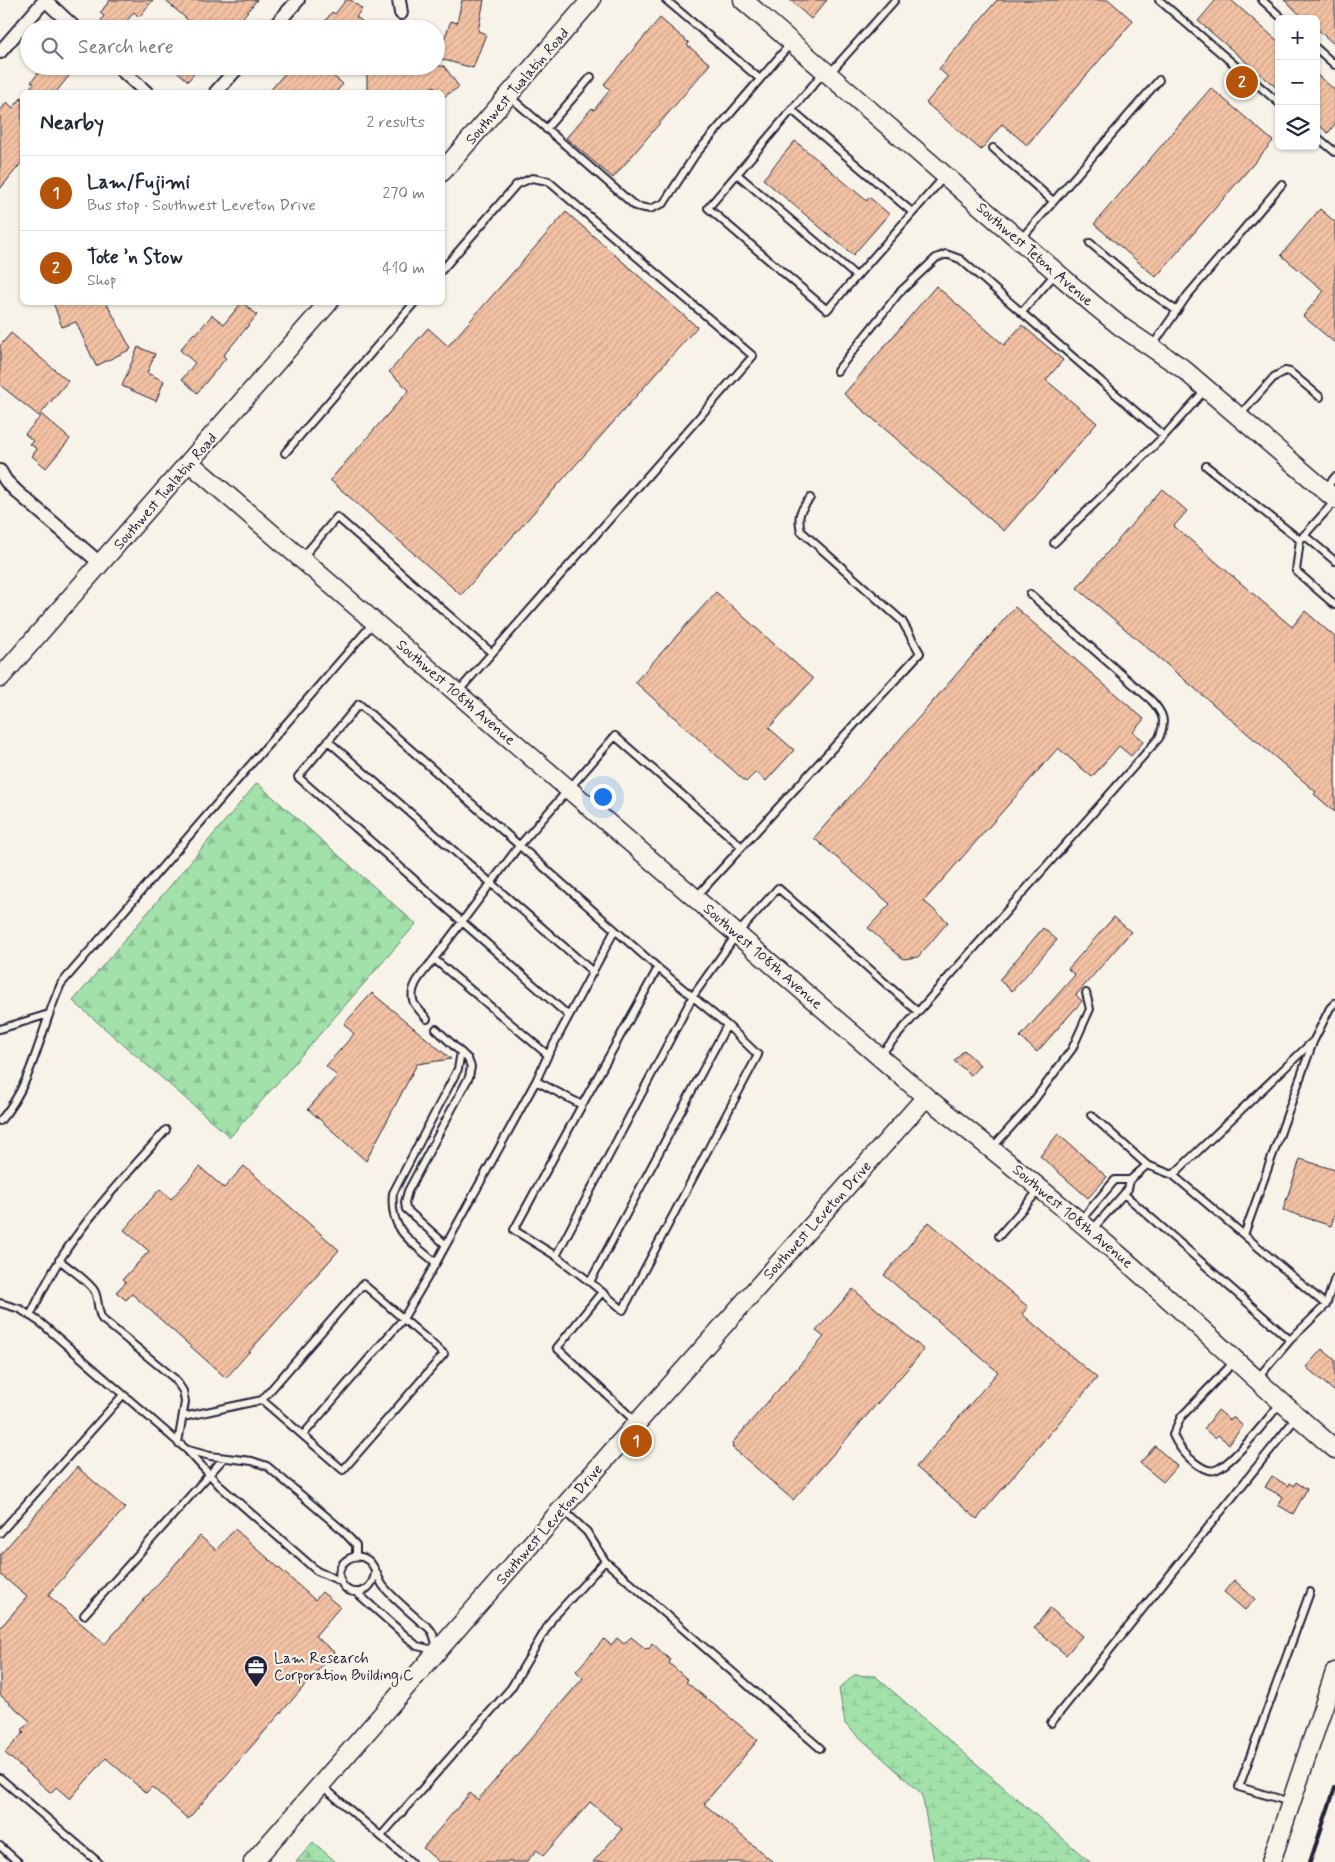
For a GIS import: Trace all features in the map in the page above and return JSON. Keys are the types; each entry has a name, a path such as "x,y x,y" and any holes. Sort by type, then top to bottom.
{"street":[{"path":"28,20 45,0 66,20"},
{"path":"280,20 298,0"},
{"name":"Southwest Tualatin Road","path":"445,169 591,0"},
{"name":"Southwest Teton Avenue","path":"743,0 1056,273 1120,326 1152,346 1207,388 1332,492"},
{"path":"0,52 20,29"},
{"path":"127,75 144,90"},
{"path":"218,90 231,75"},
{"name":"Southwest Tualatin Road","path":"0,678 326,305"},
{"name":"Southwest 108th Avenue","path":"190,463 926,1097 1086,1226 1258,1379 1297,1417 1335,1449"},
{"path":"0,471 6,481 16,491 101,564"},
{"name":"Southwest Leveton Drive","path":"253,1862 637,1423 926,1097"},
{"path":"1271,1862 1335,1672"}],"lane":[{"path":"666,0 760,79"},
{"path":"895,0 792,110 708,208 826,310 944,176"},
{"path":"1159,0 1275,100"},
{"path":"1262,0 1279,15"},
{"path":"508,96 634,206 650,209 664,203 695,155 792,42"},
{"path":"1320,52 1335,65"},
{"path":"546,129 591,77"},
{"path":"1019,241 1159,80"},
{"path":"792,110 912,212"},
{"path":"1320,139 1335,151"},
{"path":"993,148 1054,201"},
{"path":"738,174 856,276"},
{"path":"445,267 516,185 532,178 548,181 753,356 457,693"},
{"path":"1152,346 1187,296 1282,184"},
{"path":"1090,242 1140,284 1177,311"},
{"path":"837,371 899,293 936,258 946,254 960,259 1164,436"},
{"path":"1022,312 1056,273"},
{"path":"285,453 412,305"},
{"path":"1240,416 1274,376 1285,371 1290,372 1320,397"},
{"path":"1054,543 1164,436 1207,388"},
{"path":"1206,466 1335,561"},
{"path":"1332,492 1302,538 1296,571 1335,605"},
{"path":"695,898 920,653 902,621 801,531 798,520 801,509 810,498"},
{"path":"301,559 337,517 492,653"},
{"path":"879,1056 1159,738 1164,726 1161,711 1151,700 1030,594"},
{"path":"0,1121 19,1094 33,1065 49,1014 61,984 374,622"},
{"path":"569,1016 298,777 359,704 658,968 727,1025 758,1055 623,1310 556,1256 514,1230 658,968"},
{"path":"427,1019 414,1003 412,992 417,980 519,846 615,736 742,847"},
{"path":"328,741 593,972"},
{"path":"556,1256 693,996 738,934 778,888 918,1012"},
{"path":"303,1435 403,1319 536,1081 615,930"},
{"path":"434,959 548,1055"},
{"path":"992,1149 1028,1107 1072,1048 1090,1009 1086,993"},
{"path":"1244,1235 1313,1042 1330,1008 1335,1003"},
{"path":"0,1029 49,1014"},
{"path":"590,1282 727,1025"},
{"path":"436,1029 468,1059 471,1067 469,1077 408,1191 405,1202 406,1209 446,1245"},
{"path":"1173,1175 1313,1042"},
{"path":"436,1263 402,1232 396,1224 393,1212 393,1193 458,1069 461,1052"},
{"path":"536,1081 582,1105"},
{"path":"1091,1115 1147,1166 1173,1175 1326,1305"},
{"path":"30,1316 59,1260 92,1214 166,1130"},
{"path":"1086,1226 1124,1194 1128,1189 1130,1180 1147,1166"},
{"path":"1086,1226 1115,1180 1130,1180"},
{"path":"999,1236 1040,1188"},
{"path":"1124,1194 1290,1340"},
{"path":"59,1260 94,1289 98,1311 102,1319 175,1379 183,1391 185,1402 178,1442"},
{"path":"1258,1379 1290,1340 1326,1305 1335,1278"},
{"path":"183,1417 262,1400 364,1284 444,1354 343,1470 262,1400"},
{"path":"602,1292 557,1348 637,1423"},
{"path":"0,1303 20,1309 40,1323 187,1450 220,1486 317,1570 340,1581 346,1588 356,1592 417,1646 438,1651"},
{"path":"1237,1360 1180,1417 1174,1435 1177,1444 1186,1456 1199,1466 1211,1471 1218,1469 1230,1460 1282,1402"},
{"path":"0,1533 123,1395"},
{"path":"1051,1723 1297,1417"},
{"path":"187,1450 224,1458 252,1461 267,1466 340,1528 356,1545 356,1556"},
{"path":"84,1615 224,1458"},
{"path":"562,1509 587,1532 605,1562 820,1748"},
{"path":"340,1581 339,1572 342,1564 349,1558 356,1556 365,1558 369,1561 383,1586 432,1631 438,1651"},
{"path":"381,1836 511,1688 552,1619 605,1562"},
{"path":"356,1592 362,1592 370,1587 374,1580 375,1571"},
{"path":"1291,1802 1239,1787 1310,1592"},
{"path":"0,1778 98,1862"},
{"path":"321,1785 411,1862"},
{"path":"0,1846 18,1862"}],"green space":[{"path":"257,783 416,924 230,1137 73,1001"},
{"path":"854,1675 875,1676 1090,1862 934,1862 922,1794 845,1724 839,1689"},
{"path":"313,1842 336,1862 296,1862"}],"building":[{"path":"110,0 153,0 139,17 134,12 127,20 101,20 104,16 100,13"},
{"path":"165,0 257,0 240,20 188,20"},
{"path":"346,0 351,0 362,9 356,17 360,20 326,20 332,12 335,14"},
{"path":"462,0 484,0 478,31 486,34 473,68 445,60 445,37 451,21 457,23"},
{"path":"790,0 827,0 811,19"},
{"path":"997,0 1109,0 1133,21 1027,145 1002,124 981,150 926,103 948,77 939,69"},
{"path":"1216,0 1231,0 1275,38 1275,87 1198,21"},
{"path":"1284,0 1335,0 1335,45 1320,32 1320,15 1301,15"},
{"path":"660,18 689,43 687,45 710,64 613,178 566,138 592,108 594,110 610,90 604,84"},
{"path":"445,67 459,87 445,96 445,90 436,90 434,86 427,90 367,90 367,75 445,75"},
{"path":"37,75 70,75 58,90 28,90 34,83 31,82"},
{"path":"181,75 193,75 188,81"},
{"path":"283,75 332,75 343,84 338,90 271,90"},
{"path":"1320,77 1335,90 1335,124 1328,133 1320,126"},
{"path":"1211,88 1273,141 1156,277 1094,224"},
{"path":"20,99 20,164 0,189 0,111 7,102 13,108"},
{"path":"795,141 867,201 869,197 889,214 853,255 763,179"},
{"path":"1320,209 1335,222 1335,343 1303,316 1324,291 1281,255"},
{"path":"566,212 697,327 461,595 330,480 409,390 389,372 428,328 448,346"},
{"path":"936,286 1004,345 1022,325 1063,360 1046,380 1097,423 1004,531 844,394"},
{"path":"54,305 108,305 131,349 96,366 76,322 62,327"},
{"path":"240,305 245,305 257,315 223,356 226,358 197,393 182,379 195,363 180,350 212,315 224,324"},
{"path":"11,333 68,381 39,416 0,385 0,346"},
{"path":"138,347 155,354 147,373 164,381 156,401 122,386"},
{"path":"42,415 70,439 46,468 32,456 37,449 30,444 33,441 25,434"},
{"path":"1162,489 1187,511 1174,526 1292,627 1305,611 1335,637 1335,812 1314,794 1316,792 1077,588"},
{"path":"716,592 813,679 769,728 794,750 766,781 756,772 746,782 635,682"},
{"path":"1015,607 1144,719 1133,732 1144,741 1131,756 1119,746 1092,777 1058,748 924,901 948,922 918,957 903,959 868,928 890,904 814,838"},
{"path":"1114,917 1131,932 1076,995 1082,1001 1037,1052 1020,1037 1075,975 1068,969"},
{"path":"1043,928 1057,940 1012,991 999,980"},
{"path":"372,993 451,1059 417,1064 366,1161 308,1109 337,1076 326,1066 354,1034 344,1024"},
{"path":"964,1050 980,1065 971,1075 954,1061"},
{"path":"1058,1134 1107,1177 1088,1198 1040,1156"},
{"path":"1300,1159 1335,1170 1335,1213 1331,1226 1283,1210"},
{"path":"244,1166 339,1250 226,1378 132,1294 126,1300 116,1292 126,1282 123,1279 149,1251 124,1230 160,1189 171,1199 200,1167 224,1188"},
{"path":"929,1222 1028,1307 1022,1314 1097,1378 977,1519 916,1467 998,1372 884,1275"},
{"path":"853,1289 924,1350 793,1500 733,1448 732,1443 824,1337 816,1331"},
{"path":"1322,1349 1335,1360 1335,1392 1306,1367"},
{"path":"1218,1410 1230,1420 1233,1417 1243,1426 1229,1444 1218,1435 1215,1438 1204,1429"},
{"path":"1155,1446 1177,1466 1163,1482 1140,1463"},
{"path":"77,1467 125,1508 48,1595 105,1644 200,1536 216,1550 235,1529 315,1600 322,1592 340,1607 315,1636 334,1652 188,1819 152,1787 146,1793 106,1758 70,1799 56,1787 51,1793 5,1753 24,1732 22,1730 30,1721 0,1695 0,1628 27,1597 0,1574 0,1555"},
{"path":"1272,1476 1288,1486 1290,1483 1294,1486 1296,1482 1307,1489 1293,1514 1278,1505 1283,1497 1265,1487"},
{"path":"1234,1580 1255,1599 1245,1610 1224,1592"},
{"path":"1050,1608 1082,1636 1066,1655 1034,1628"},
{"path":"631,1637 646,1649 649,1649 652,1643 670,1660 669,1663 688,1680 686,1682 758,1740 704,1804 773,1862 593,1862 622,1829 590,1802 543,1856 537,1850 526,1862 439,1862 423,1848 470,1793 478,1800 583,1678 576,1671 604,1639 611,1645 617,1638 624,1644"}],"railway":[{"path":"1310,1862 1335,1788"}],"place":[{"name":"Tote ’n Stow","path":"1242,82"},
{"name":"Lam/Fujimi","path":"636,1441"},
{"name":"Lam Research Corporation Building C","path":"256,1688"}]}
